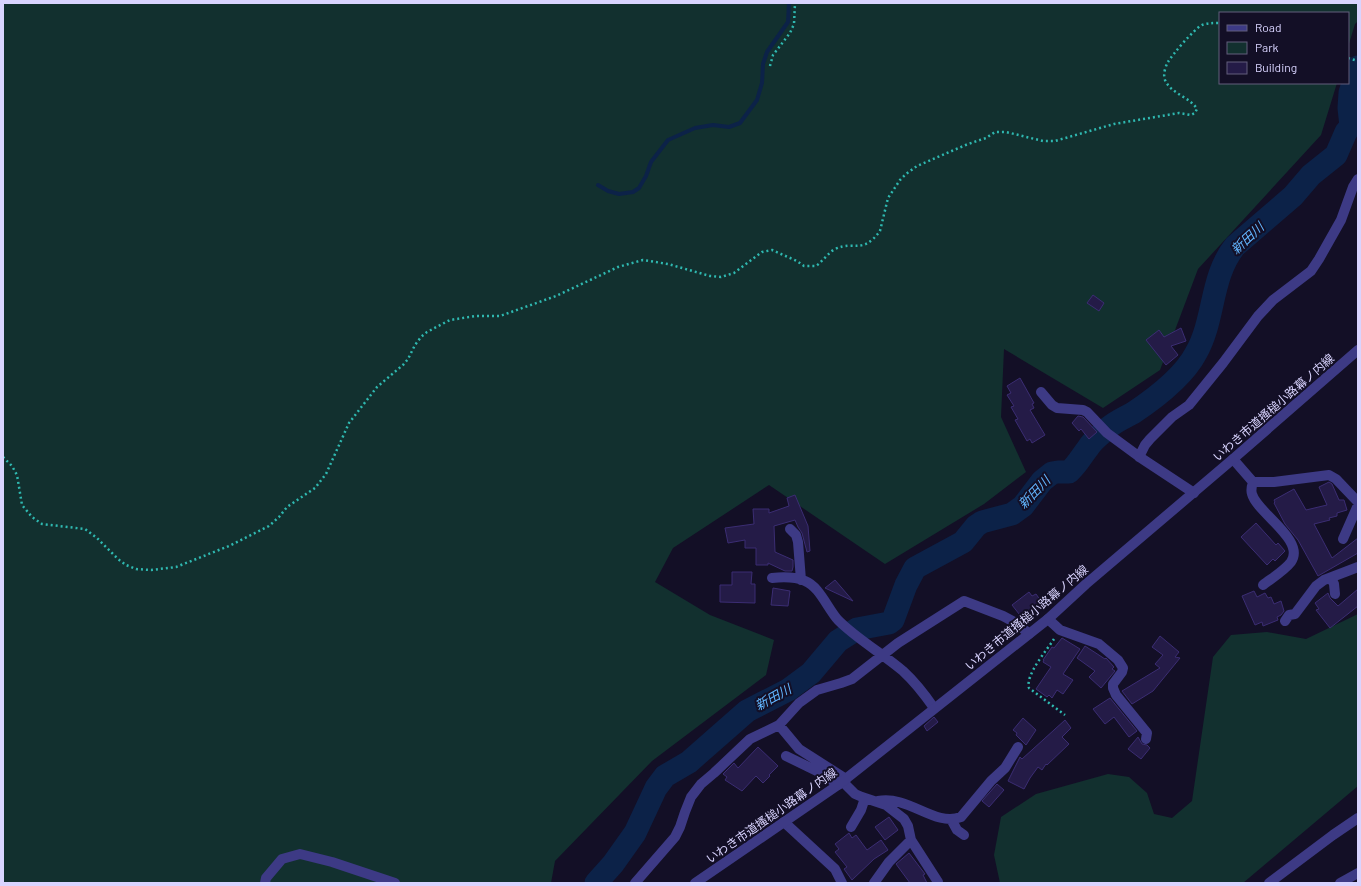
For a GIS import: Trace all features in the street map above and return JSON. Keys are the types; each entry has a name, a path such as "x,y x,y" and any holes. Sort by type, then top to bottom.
{"street":[{"path":"1139,457 1145,445 1159,430 1172,417 1189,405 1258,316 1273,300 1311,271 1340,220 1353,187 1358,179"},
{"name":"いわき市道搔槌小路幕ノ内線","path":"695,883 842,781 1048,619 1086,584 1358,350"},
{"path":"1041,392 1052,405 1057,408 1083,410 1087,412 1104,430 1139,457 1194,492"},
{"path":"1233,459 1253,482 1252,494 1254,498 1290,539 1294,548 1294,557 1291,562 1285,569 1263,585"},
{"path":"1253,482 1274,482 1329,475 1336,479 1358,502"},
{"path":"1343,539 1358,505"},
{"path":"790,529 796,535 798,542 801,580"},
{"path":"1285,620 1289,615 1295,614 1316,586 1324,580 1358,567"},
{"path":"772,578 784,576 805,580 816,588 837,618 851,632 902,671 923,692 934,708"},
{"path":"1331,578 1334,584 1335,594"},
{"path":"635,883 675,837 691,797 701,784 750,739 779,725 799,703 817,690 841,684 852,679 898,644 964,601 1003,616 1018,624 1029,634"},
{"path":"1048,619 1060,630 1099,644 1118,660 1123,668 1122,672 1112,684 1113,688 1116,695 1146,733 1146,740"},
{"path":"779,725 799,749 842,781 855,794 878,802 894,810 904,819 908,826 911,840 924,863 938,882"},
{"path":"878,802 886,800 902,802 939,818 951,819 961,817 991,781 1005,768 1018,747"},
{"path":"786,756 825,775 842,781"},
{"path":"851,828 861,810 865,798"},
{"path":"1269,883 1358,818"},
{"path":"951,819 957,830 964,835"},
{"path":"784,822 835,869 842,883"},
{"path":"874,883 889,862 911,840"},
{"path":"265,883 266,878 282,859 300,854 332,862 395,883"},
{"path":"1340,883 1358,873"}],"path":[{"path":"770,66 773,55 790,33 794,24 795,3"},
{"path":"3,456 12,466 17,475 22,506 32,517 42,524 85,529 98,538 126,566 136,569 151,570 176,567 229,546 269,526 287,507 315,488 326,474 349,423 377,387 404,364 421,337 434,328 450,320 476,316 494,317 505,315 556,296 618,267 643,260 668,264 710,276 721,277 734,272 762,252 772,250 797,261 804,266 816,266 831,251 845,246 862,246 867,244 877,235 880,231 888,198 900,180 916,166 986,138 995,132 1006,132 1043,141 1054,141 1114,124 1179,113 1191,115 1195,113 1197,109 1195,106 1176,92 1166,82 1164,76 1166,67 1183,43 1200,26 1210,23 1219,23"},
{"path":"1060,630 1029,676 1027,684 1029,688 1065,715"}],"green space":[{"path":"3,3 1358,3 1358,21 1355,24 1349,44 1349,12 1219,12 1219,84 1337,84 1321,135 1198,269 1160,370 1103,408 1004,349 1001,417 1026,472 984,504 885,564 769,485 673,548 655,582 710,615 774,640 766,675 652,761 555,861 551,883 3,883"},
{"path":"1358,614 1358,786 1243,883 1000,883 994,855 1001,817 1036,794 1108,774 1129,777 1147,793 1154,814 1172,818 1192,801 1213,657 1231,635 1267,632 1306,639"}],"building":[{"path":"1093,295 1104,303 1099,311 1087,303"},
{"path":"1181,328 1186,341 1171,346 1178,355 1166,365 1146,340 1159,330 1164,337"},
{"path":"1020,378 1034,403 1032,404 1034,408 1030,410 1045,435 1032,443 1030,439 1027,441 1015,420 1018,419 1011,407 1014,406 1007,395 1011,393 1007,386"},
{"path":"1078,416 1083,417 1097,432 1089,439 1081,429 1079,431 1072,423"},
{"path":"1329,482 1332,484 1339,500 1344,500 1347,510 1337,513 1337,516 1329,518 1330,520 1314,524 1332,558 1358,538 1358,553 1318,576 1298,540 1285,524 1274,503 1274,500 1294,489 1306,510 1327,505 1319,487"},
{"path":"795,495 808,526 810,551 807,552 802,533 795,520 774,526 775,552 793,560 792,571 785,571 768,563 768,565 756,565 756,548 745,548 745,540 728,543 725,528 754,524 753,509 769,509 769,513 789,506 787,498"},
{"path":"1256,523 1276,545 1278,543 1285,551 1275,561 1273,559 1267,565 1241,537"},
{"path":"732,572 752,572 751,584 755,584 755,603 720,602 720,585 732,585"},
{"path":"835,580 853,601 825,588"},
{"path":"773,588 790,591 788,606 771,605"},
{"path":"1358,589 1358,606 1330,628 1316,610 1319,609 1315,603 1328,593 1330,598 1338,606"},
{"path":"1254,591 1257,597 1265,593 1268,598 1271,597 1274,604 1281,601 1284,611 1277,617 1278,620 1263,626 1262,622 1255,625 1242,596"},
{"path":"1029,592 1032,596 1036,594 1043,604 1023,619 1012,605"},
{"path":"1160,636 1179,652 1175,657 1180,658 1153,691 1132,704 1122,691 1160,668 1155,664 1163,655 1152,647"},
{"path":"1062,638 1080,649 1063,674 1073,680 1063,694 1057,690 1052,698 1049,695 1047,697 1036,689 1051,667 1043,662 1043,660 1052,647 1054,648"},
{"path":"1085,646 1105,659 1106,658 1114,667 1112,669 1115,671 1101,688 1089,677 1095,671 1077,658"},
{"path":"1110,698 1137,731 1129,737 1114,717 1105,724 1093,709"},
{"path":"934,717 938,722 927,731 924,726"},
{"path":"1023,718 1036,730 1026,745 1013,730"},
{"path":"1065,720 1071,728 1062,737 1069,744 1047,765 1046,764 1042,770 1038,767 1024,789 1008,781 1020,757 1022,759"},
{"path":"1138,737 1142,744 1147,745 1150,748 1141,759 1128,749"},
{"path":"758,747 778,766 763,783 756,776 742,791 725,780 727,777 723,774 734,763 738,768"},
{"path":"997,784 1004,790 989,807 982,801"},
{"path":"889,817 898,830 885,840 875,827"},
{"path":"849,833 852,838 856,835 867,850 881,840 888,850 874,859 852,880 844,869 847,867 835,852 839,849 835,844"},
{"path":"909,853 925,874 923,875 927,883 910,883 896,864"}],"waterway":[{"path":"598,185 608,191 619,194 633,192 639,188 646,176 651,162 668,140 695,128 713,125 729,127 740,123 757,100 762,83 763,64 767,52 788,22 789,3"},
{"name":"新田川","path":"596,883 613,864 635,833 656,788 665,776 689,762 747,711 788,690 811,673 838,641 857,629 889,623 893,620 906,585 915,568 963,542 976,526 982,522 1012,514 1023,506 1042,481 1052,473 1069,472 1099,436 1113,424 1133,413 1150,401 1184,370 1191,362 1202,340 1207,327 1221,271 1235,246 1293,196 1311,175 1336,155 1346,132 1351,126 1349,108 1350,93 1358,67"}]}
